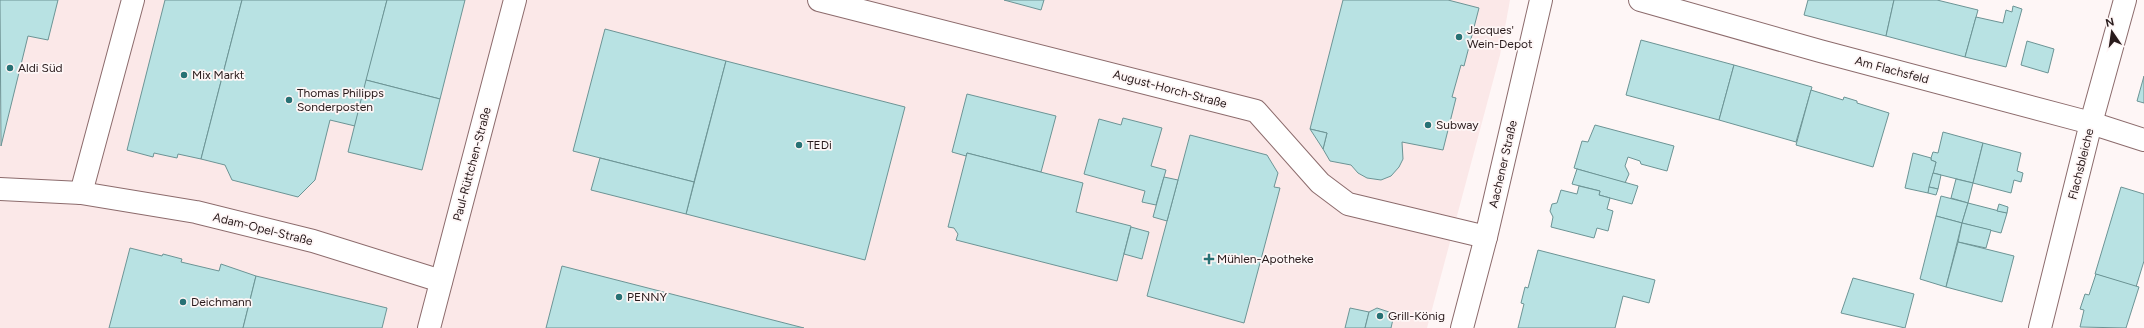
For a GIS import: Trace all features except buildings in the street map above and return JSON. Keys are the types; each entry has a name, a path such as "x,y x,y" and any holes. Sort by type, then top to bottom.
{"street":[{"path":"82,193 134,0"},
{"name":"Paul-Rüttchen-Straße","path":"429,328 515,0"},
{"name":"August-Horch-Straße","path":"819,0 1256,111 1320,183 1348,204 1486,238"},
{"name":"Aachener Straße","path":"1462,328 1486,238 1541,0"},
{"name":"Am Flachsfeld","path":"1640,0 1820,51 2091,123 2144,140"},
{"name":"Flachsbleiche","path":"2040,328 2091,123 2125,0"},
{"name":"Adam-Opel-Straße","path":"0,189 82,193 196,212 313,241 441,281"}],"shaded area":[{"path":"0,0 1510,0 1500,55 1427,328 0,328"}],"place":[{"name":"Jacques' Wein-Depot","path":"1459,37"},
{"name":"Aldi Süd","path":"10,68"},
{"name":"Mix Markt","path":"184,75"},
{"name":"Thomas Philipps Sonderposten","path":"289,100"},
{"name":"Subway","path":"1428,125"},
{"name":"TEDi","path":"799,145"},
{"name":"Mühlen-Apotheke","path":"1209,259"},
{"name":"PENNY","path":"619,297"},
{"name":"Deichmann","path":"183,302"},
{"name":"Grill-König","path":"1380,316"}]}
